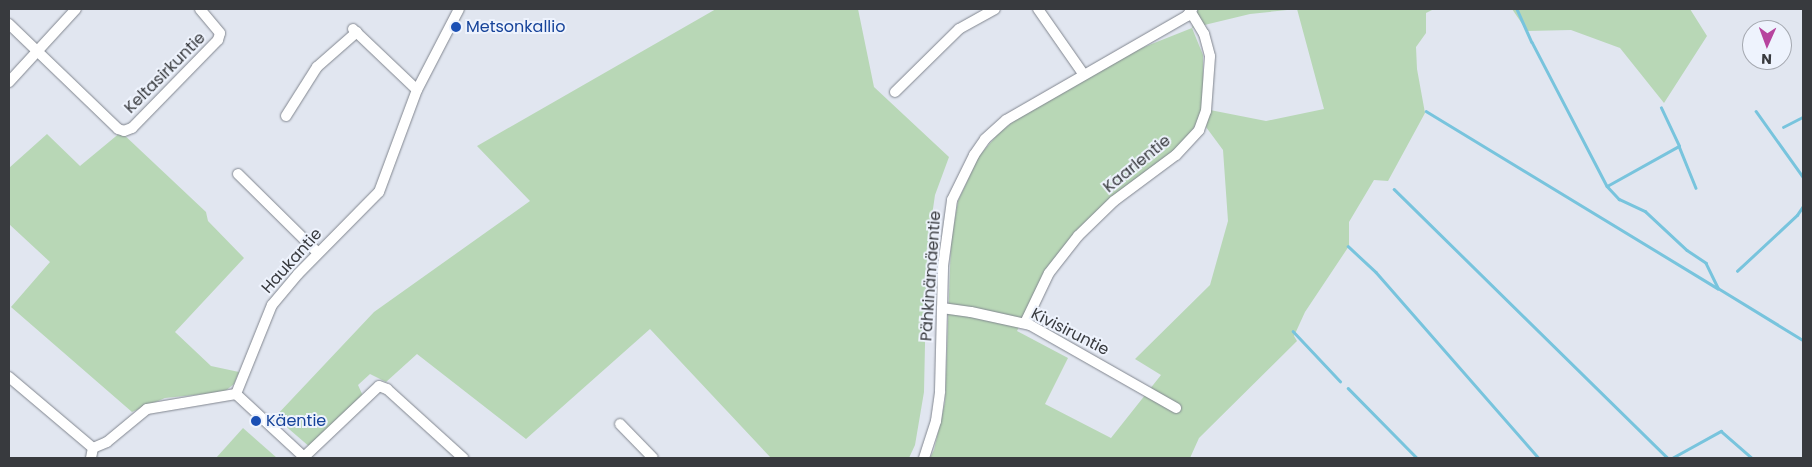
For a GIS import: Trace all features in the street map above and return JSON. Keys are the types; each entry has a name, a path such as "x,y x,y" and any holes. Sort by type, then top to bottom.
{"street":[{"path":"9,82 76,9"},
{"name":"Keltasirkuntie","path":"36,51 118,129 124,131 132,128 218,40 220,33 200,9"},
{"name":"Haukantie","path":"236,394 272,305 318,253 379,192 417,90 459,9"},
{"path":"895,92 959,29 995,9"},
{"path":"1038,9 1084,75"},
{"name":"Pähkinämäentie","path":"924,458 936,421 940,391 944,259 952,200 974,155 985,139 1006,120 1187,16 1191,10"},
{"name":"Kaarlentie","path":"1025,323 1045,279 1065,251 1114,201 1176,155 1203,123 1208,91 1210,56 1204,34 1191,10"},
{"path":"9,24 36,51"},
{"path":"286,116 318,67 355,30 417,90"},
{"path":"238,174 318,253"},
{"name":"Kivisiruntie","path":"942,308 1025,323 1176,408"},
{"path":"9,377 92,453 147,409 236,394 305,458 379,386 387,389 463,458"},
{"path":"620,424 653,458"}],"green space":[{"path":"716,9 858,9 874,87 949,157 935,195 927,250 924,392 915,445 909,458 771,458 650,329 526,439 417,354 386,382 370,374 358,385 363,396 311,448 275,417 374,312 530,201 477,146"},
{"path":"1198,9 1297,9 1250,14 1192,28"},
{"path":"1297,9 1434,9 1426,13 1426,33 1416,47 1417,69 1425,113 1388,181 1374,180 1349,222 1349,246 1305,312 1294,336 1297,341 1199,438 1190,458 930,458 934,450 945,402 951,242 958,201 979,156 998,134 1014,121 1134,51 1192,28 1203,55 1203,105 1199,121 1183,143 1116,195 1043,275 1017,331 1068,358 1045,404 1111,438 1161,375 1135,359 1210,285 1228,221 1223,150 1206,127 1210,110 1266,121 1324,109"},
{"path":"1512,9 1690,9 1707,36 1664,103 1620,48 1571,30 1527,31"},
{"path":"121,132 206,212 208,221 244,258 175,332 211,366 239,372 234,384 224,392 165,398 132,412 11,307 50,262 9,224 9,168 47,134 80,166"},
{"path":"243,428 277,458 216,458"}],"waterway":[{"path":"1517,9 1532,42 1607,186 1619,199 1645,211 1687,250 1706,263 1718,288 1803,340"},
{"path":"1607,186 1679,146 1661,108"},
{"path":"1426,111 1717,288"},
{"path":"1756,111 1803,177"},
{"path":"1783,127 1803,117"},
{"path":"1679,146 1696,188"},
{"path":"1394,189 1668,458"},
{"path":"1737,271 1797,215 1803,206"},
{"path":"1348,246 1376,272 1539,458"},
{"path":"1293,331 1340,381"},
{"path":"1348,388 1417,458"},
{"path":"1672,458 1721,431 1752,458"}],"place":[{"name":"Metsonkallio","path":"456,27"},
{"name":"Käentie","path":"256,421"}]}
